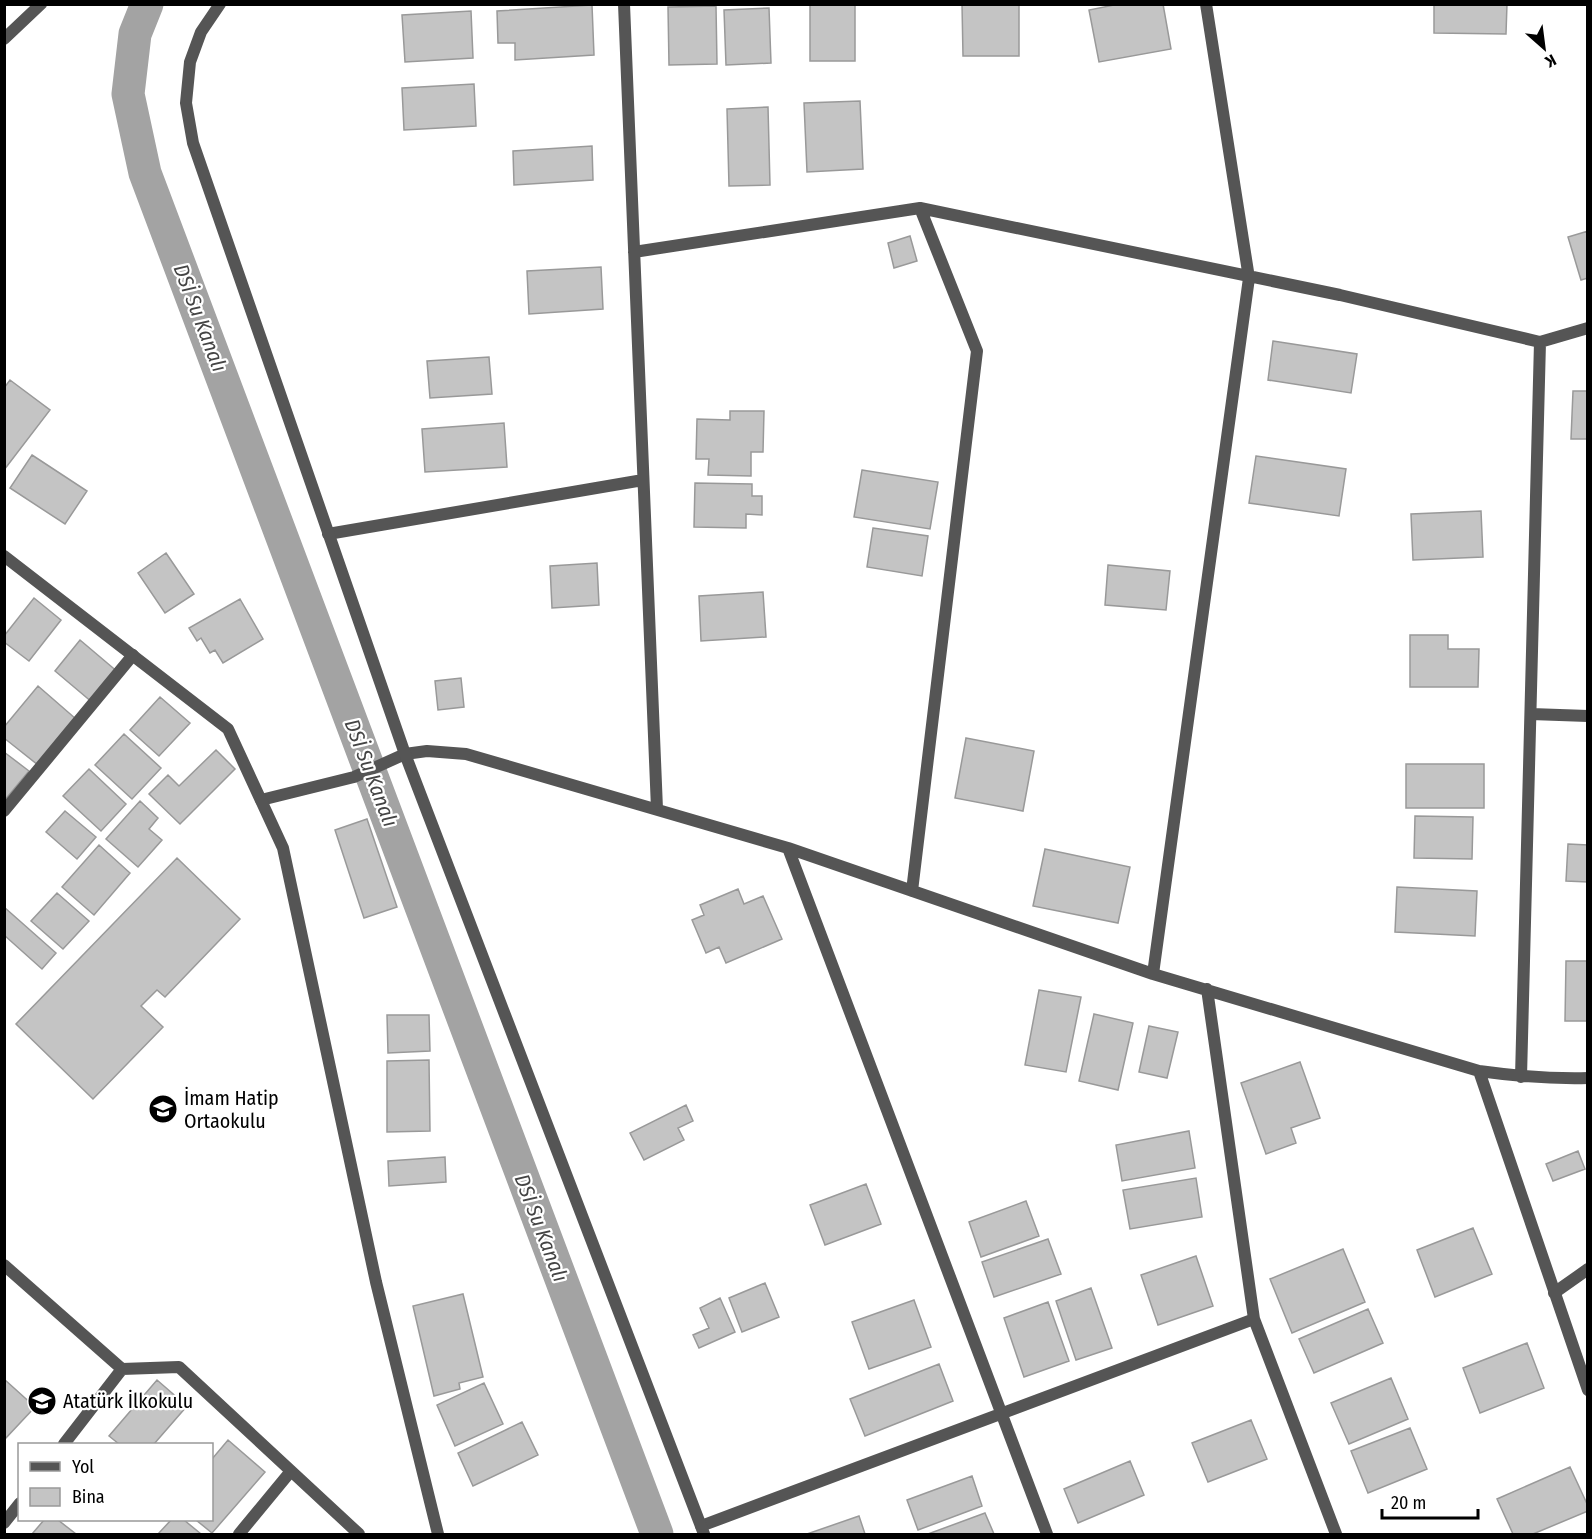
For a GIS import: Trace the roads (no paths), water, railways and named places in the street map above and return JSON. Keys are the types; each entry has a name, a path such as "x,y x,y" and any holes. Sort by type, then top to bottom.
{"street":[{"path":"4,39 41,4"},
{"path":"220,4 201,32 190,62 186,103 193,143 405,754 702,1530 1254,1318"},
{"path":"624,4 657,809"},
{"path":"1153,974 1249,278 1206,4"},
{"path":"634,252 920,208 1249,278 1340,295 1540,342 1587,328"},
{"path":"912,891 977,351 920,208"},
{"path":"1521,1077 1540,342"},
{"path":"328,534 643,480"},
{"path":"4,556 228,729 283,848 376,1282 438,1534"},
{"path":"4,811 133,655"},
{"path":"1531,714 1587,716"},
{"path":"261,800 354,777 405,754 427,750 466,754 788,848 1153,974 1479,1071 1521,1077 1587,1078"},
{"path":"788,848 1047,1534"},
{"path":"1207,989 1254,1318 1336,1534"},
{"path":"1479,1071 1587,1390"},
{"path":"4,1265 122,1369 180,1367 359,1534"},
{"path":"1554,1293 1587,1269"},
{"path":"65,1443 122,1369"},
{"path":"238,1534 291,1471"},
{"path":"4,1523 18,1506"}],"waterway":[{"name":"DSİ Su Kanalı","path":"147,4 135,34 128,94 145,173 657,1534"}],"place":[{"name":"İmam Hatip Ortaokulu","path":"163,1109"},
{"name":"Atatürk İlkokulu","path":"42,1401"}]}
